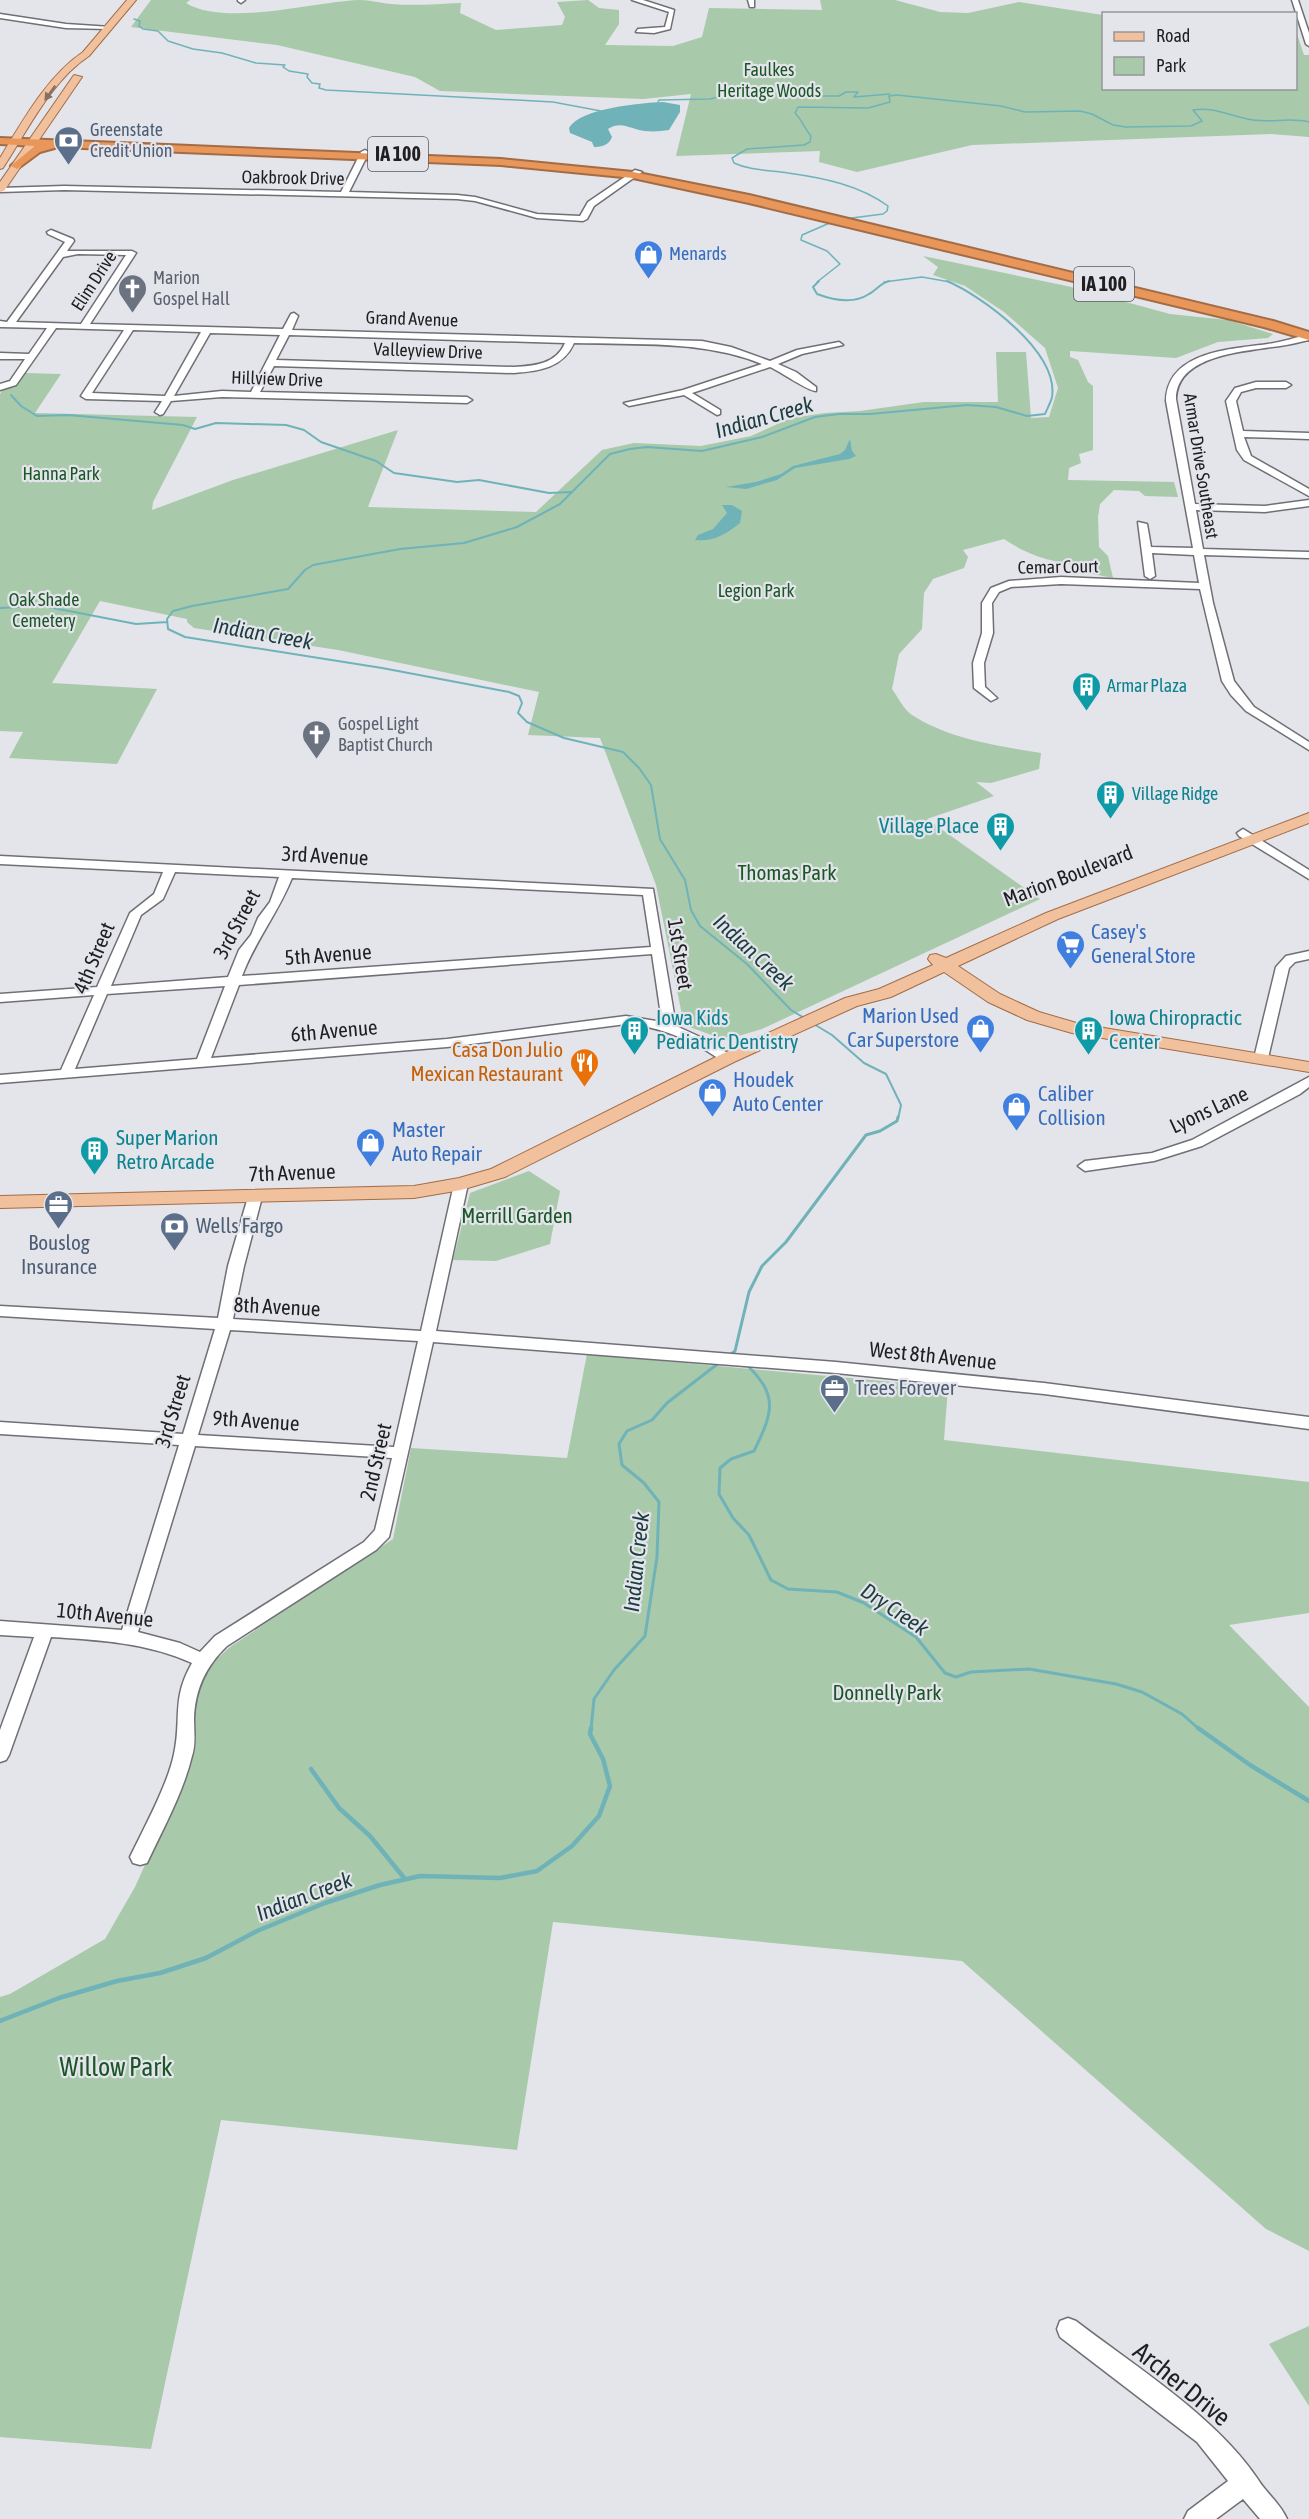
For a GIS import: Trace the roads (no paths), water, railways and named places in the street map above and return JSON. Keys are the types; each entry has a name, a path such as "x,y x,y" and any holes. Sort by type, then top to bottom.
{"highway":[{"name":"IA 100","path":"0,138 14,141 36,137 72,142 528,163 636,173 789,206 1257,321 1309,337"},
{"path":"16,166 36,149 72,142"},
{"name":"IA 100","path":"902,234 1309,331"}],"main road":[{"path":"0,166 14,141 63,76 79,57 86,54 132,0"},
{"path":"0,190 90,56 86,54"},
{"name":"Marion Boulevard","path":"542,1151 728,1058 851,1002 885,993 938,960 1248,836 1309,808"},
{"name":"Marion Boulevard","path":"1248,836 1309,818"},
{"path":"938,960 994,998 1033,1016 1078,1029 1309,1067"},
{"name":"7th Avenue","path":"0,1202 414,1192 461,1184 498,1173 542,1151"}],"street":[{"path":"635,0 665,7 672,11 669,26 665,29 638,31"},
{"path":"1295,0 1309,44"},
{"path":"1299,9 1309,9"},
{"path":"0,16 66,26 108,27"},
{"path":"344,194 364,154"},
{"name":"Oakbrook Drive","path":"0,190 64,188 466,197 523,213 583,219 585,211 591,204 636,173"},
{"path":"10,324 70,241 51,232"},
{"name":"Elim Drive","path":"60,255 78,252 132,253 84,327"},
{"path":"255,394 294,316"},
{"name":"Grand Avenue","path":"0,324 712,345 801,377 813,389"},
{"path":"0,387 13,383 52,326"},
{"name":"Hillview Drive","path":"130,328 86,396 197,398 222,394 255,394 467,400"},
{"path":"160,412 207,330"},
{"name":"Armar Drive Southeast","path":"1309,337 1277,345 1214,355 1183,371 1173,384 1171,401 1198,552 1228,681 1250,709 1309,747"},
{"name":"Valleyview Drive","path":"271,363 514,370 554,362 567,352 571,340"},
{"path":"629,403 685,392 770,365 800,352 839,345"},
{"path":"0,356 31,357"},
{"path":"1286,385 1256,385 1238,390 1233,395 1231,401 1238,434 1242,450 1247,458 1309,493"},
{"path":"685,392 717,412"},
{"path":"1238,434 1309,436"},
{"path":"1190,507 1266,510 1288,508 1309,502"},
{"path":"1142,524 1150,576"},
{"path":"1146,550 1309,555"},
{"name":"Cemar Court","path":"991,698 980,687 978,670 979,657 988,629 986,606 995,590 1019,581 1035,580 1205,586"},
{"path":"1248,836 1309,875"},
{"name":"3rd Avenue","path":"0,860 649,892"},
{"name":"4th Street","path":"66,1074 136,913 159,896 171,868"},
{"name":"3rd Street","path":"203,1062 244,950 257,936 264,918 276,903 287,874"},
{"name":"1st Street","path":"649,892 670,1028"},
{"name":"5th Avenue","path":"0,998 658,950"},
{"path":"1261,1058 1282,967 1291,959 1309,955"},
{"name":"6th Avenue","path":"0,1079 447,1043 626,1020 649,1022 670,1028"},
{"path":"670,1028 728,1058"},
{"name":"Lyons Lane","path":"1085,1166 1154,1157 1197,1143 1295,1091 1309,1081"},
{"name":"2nd Street","path":"202,1660 221,1641 379,1540 383,1533 461,1184"},
{"name":"3rd Street","path":"128,1638 224,1325 236,1266 255,1197"},
{"name":"8th Avenue","path":"0,1311 552,1344"},
{"name":"West 8th Avenue","path":"552,1344 957,1379 1309,1423"},
{"name":"9th Avenue","path":"0,1428 401,1452"},
{"name":"10th Avenue","path":"0,1628 128,1638 162,1643 182,1649 202,1660"},
{"path":"0,1755 45,1631"},
{"path":"140,1857 158,1820 183,1757 186,1747 187,1700 202,1660"},
{"name":"Archer Drive","path":"1068,2329 1205,2434 1275,2519"},
{"path":"1196,2519 1245,2482"}],"water":[{"path":"663,102 680,105 680,112 669,130 645,131 626,126 613,126 608,129 612,137 609,142 594,147 592,142 570,133 569,128 575,121 598,111 626,105"},
{"path":"850,439 852,451 856,456 849,459 795,468 777,480 746,489 726,487 756,482 781,474 793,466 840,454 845,450"},
{"path":"722,505 732,505 742,511 740,523 719,536 708,540 695,540 698,535 713,529 727,513"}],"waterway":[{"path":"134,19 140,21 139,26 143,29 158,31 168,41 193,49 222,53 256,63 285,65 283,67 289,71 308,74 307,77 312,83 320,84 319,88 326,90 553,102 601,111"},
{"path":"658,102 659,100 710,99 746,90 755,92 779,89 819,96 839,96 846,92 858,92 854,97 890,94"},
{"name":"Indian Creek","path":"844,219 883,214 887,211 888,206 865,193 841,184 801,175 747,168 734,163 732,158 747,149 804,145 810,142 811,136 795,113 798,107 868,108 890,102 889,96 897,95 1001,106 1025,112 1080,111 1092,114 1113,125 1126,127 1191,126 1202,121 1193,110 1201,109 1253,120 1309,122"},
{"name":"Indian Creek","path":"817,282 840,264 827,251 801,240 802,235 832,222"},
{"name":"Indian Creek","path":"888,281 922,277 949,282"},
{"name":"Indian Creek","path":"819,281 813,287 817,294 843,300 863,297 888,281"},
{"name":"Indian Creek","path":"884,282 888,281"},
{"name":"Indian Creek","path":"806,1019 791,1010 747,964 700,926 691,910 685,880 660,839 651,785 639,768 623,752 564,738 527,722 518,713 522,703 519,696 509,692 382,668 185,637 168,629 167,619 173,611 192,606 288,589 305,570 313,565 400,549 464,543 517,527 560,504 610,454 630,449 647,447 702,451 762,437 815,417 839,414 870,414 967,405 996,407 1027,416 1045,414 1052,397 1051,380 1031,344 997,312 949,282"},
{"path":"11,395 21,406 37,416 68,415 183,425 195,429 216,423 286,425 304,430 321,442 376,461 394,473 457,482 479,480 549,493 571,492"},
{"path":"0,608 43,606 136,624 167,622"},
{"name":"Indian Creek","path":"812,1023 832,1035 864,1063 886,1074 901,1105 898,1119"},
{"name":"Indian Creek","path":"730,1355 735,1351 749,1292 762,1266 786,1242 866,1135 880,1131 897,1121 898,1117"},
{"name":"Indian Creek","path":"591,1729 594,1699 614,1670 645,1636 657,1557 659,1502 644,1483 622,1465 619,1444 627,1431 652,1420 667,1403 720,1362"},
{"name":"Dry Creek","path":"746,1364 764,1386 770,1405 769,1415 754,1451 731,1459 720,1468 719,1494 733,1518 749,1535 771,1580 788,1589 837,1592 864,1603 916,1637 945,1673 956,1677 971,1672 1029,1669 1116,1684 1142,1692 1182,1714 1199,1729"},
{"name":"Indian Creek","path":"0,2021 59,1998 117,1981 160,1973 206,1958 257,1931 325,1903 380,1885 420,1876 500,1878 537,1871 572,1846 599,1816 610,1786 603,1759 590,1734 591,1728"},
{"name":"Dry Creek","path":"1198,1728 1250,1765 1309,1801"},
{"path":"311,1769 339,1808 370,1836 405,1879"}],"place":[{"name":"Greenstate Credit Union","path":"69,166"},
{"name":"Menards","path":"648,280"},
{"name":"Marion Gospel Hall","path":"132,314"},
{"name":"Armar Plaza","path":"1086,712"},
{"name":"Gospel Light Baptist Church","path":"317,760"},
{"name":"Village Ridge","path":"1111,820"},
{"name":"Village Place","path":"1000,852"},
{"name":"Casey's General Store","path":"1070,970"},
{"name":"Marion Used Car Superstore","path":"980,1054"},
{"name":"Iowa Kids Pediatric Dentistry","path":"635,1056"},
{"name":"Iowa Chiropractic Center","path":"1088,1056"},
{"name":"Casa Don Julio Mexican Restaurant","path":"584,1088"},
{"name":"Houdek Auto Center","path":"712,1118"},
{"name":"Caliber Collision","path":"1017,1132"},
{"name":"Master Auto Repair","path":"371,1168"},
{"name":"Super Marion Retro Arcade","path":"95,1176"},
{"name":"Bouslog Insurance","path":"59,1230"},
{"name":"Wells Fargo","path":"175,1252"},
{"name":"Trees Forever","path":"834,1414"}],"park label":[{"name":"Faulkes Heritage Woods","path":"769,80"},
{"name":"Hanna Park","path":"61,474"},
{"name":"Legion Park","path":"756,591"},
{"name":"Oak Shade Cemetery","path":"44,610"},
{"name":"Thomas Park","path":"787,873"},
{"name":"Merrill Garden","path":"517,1216"},
{"name":"Donnelly Park","path":"887,1693"},
{"name":"Willow Park","path":"116,2067"}]}
